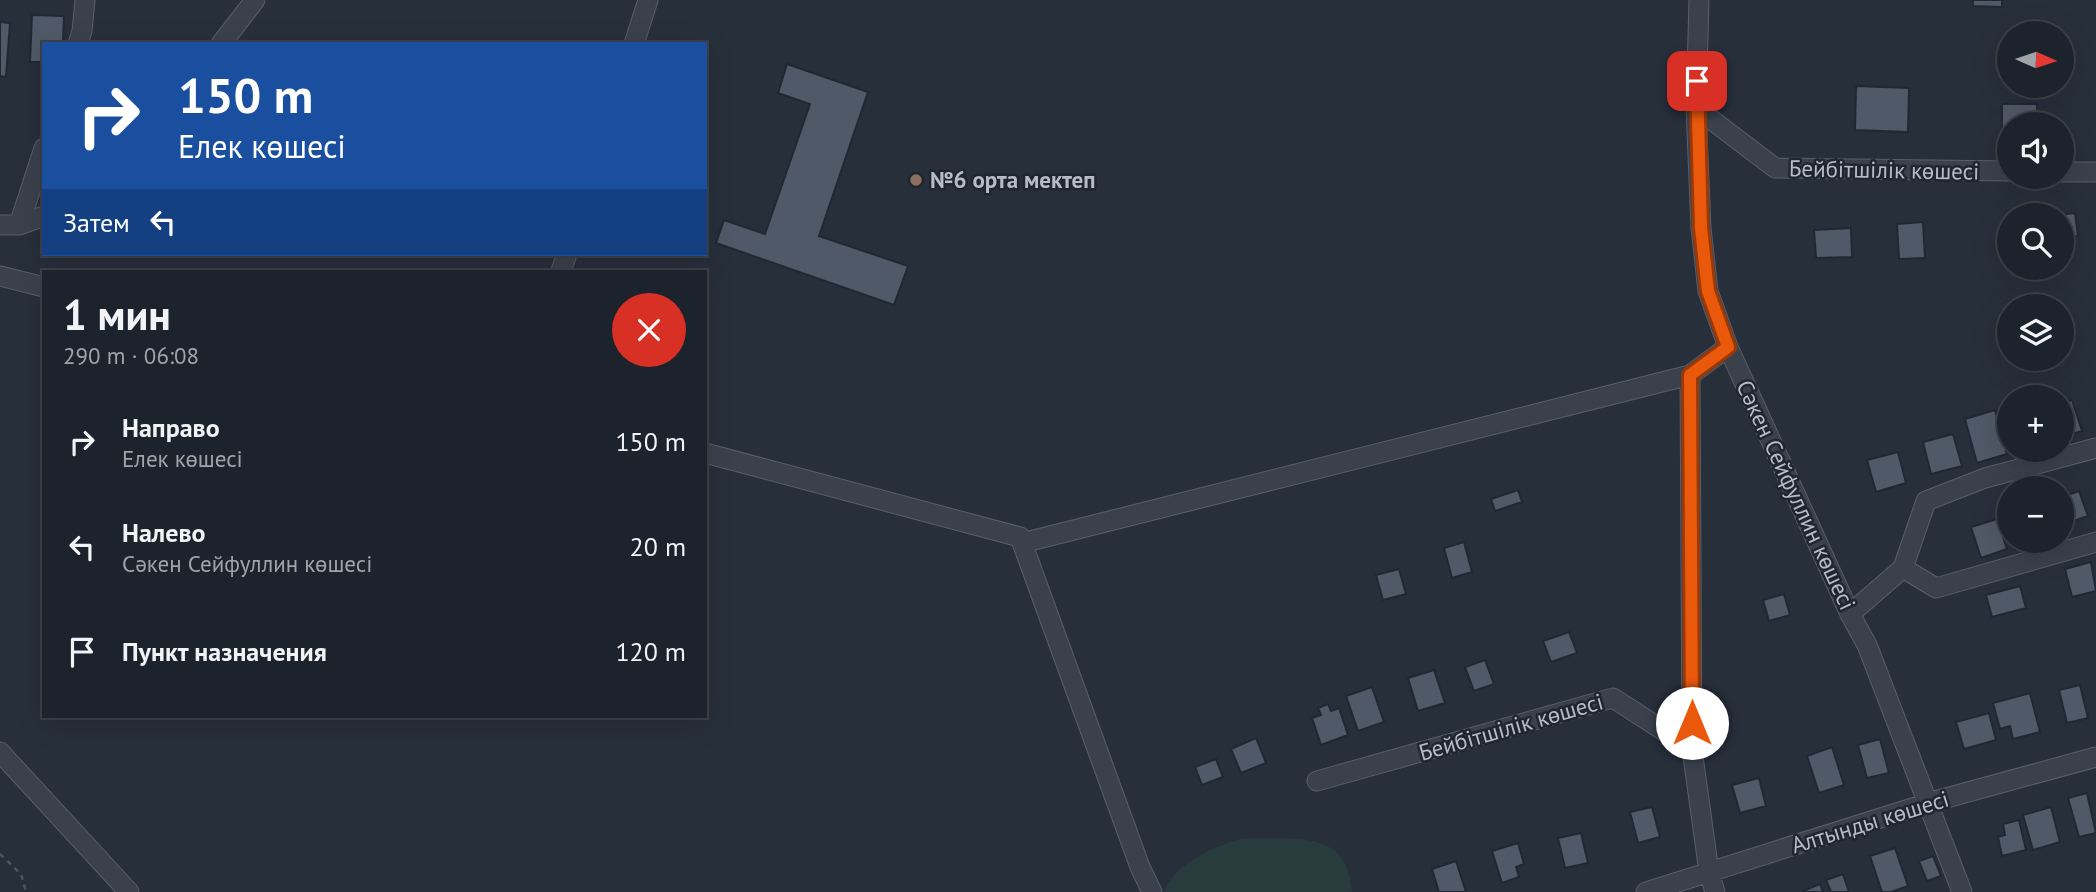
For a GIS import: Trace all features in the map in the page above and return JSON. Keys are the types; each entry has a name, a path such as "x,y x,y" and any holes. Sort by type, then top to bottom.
{"street":[{"path":"79,42 85,0"},
{"path":"222,42 255,0"},
{"path":"635,42 648,0"},
{"name":"Сәкен Сейфуллин көшесі","path":"1699,0 1696,108 1701,228 1708,291 1728,347 1850,614 1867,645 1962,892"},
{"name":"Бейбітшілік көшесі","path":"1696,108 1775,168 1997,171"},
{"path":"9,225 42,152"},
{"path":"2074,172 2096,172"},
{"path":"9,225 42,217"},
{"path":"0,276 42,286"},
{"path":"1022,542 1690,375 1728,347"},
{"path":"1690,375 1692,749 1709,872 1715,892"},
{"path":"1850,614 1903,568 1926,501 1984,478 2096,448"},
{"path":"707,454 1020,537 1140,867 1152,892"},
{"path":"1903,568 1936,587 2096,542"},
{"name":"Бейбітшілік көшесі","path":"1317,781 1613,698 1692,749"},
{"path":"0,752 129,892"},
{"name":"Алтынды көшесі","path":"1646,892 1928,803 2096,757"}],"path":[{"path":"0,855 21,874 26,892"}],"shaded area":[{"path":"1241,839 1308,840 1330,848 1345,864 1352,892 1164,892 1184,866 1216,847"}],"building":[{"path":"1973,0 2002,0 2002,7 1973,6"},
{"path":"32,15 64,16 63,42 42,42 42,62 30,62"},
{"path":"0,22 10,23 6,77 0,76"},
{"path":"787,64 868,92 819,236 908,266 894,305 716,243 724,220 765,234 810,104 778,93"},
{"path":"1856,86 1909,88 1908,132 1855,130"},
{"path":"2002,104 2037,104 2037,112 2002,112"},
{"path":"2074,213 2078,236 2074,236"},
{"path":"1923,222 1925,258 1899,259 1897,224"},
{"path":"1851,228 1852,257 1816,258 1814,230"},
{"path":"2074,406 2082,431 2074,433"},
{"path":"1995,410 1997,457 1977,463 1965,419"},
{"path":"1953,434 1962,466 1931,474 1923,442"},
{"path":"1898,452 1906,483 1876,492 1867,460"},
{"path":"1518,490 1522,502 1495,511 1491,499"},
{"path":"2079,491 2088,516 2074,521 2074,493"},
{"path":"1997,519 1997,552 1981,558 1971,527"},
{"path":"1464,542 1472,572 1452,578 1444,548"},
{"path":"2091,562 2096,591 2072,597 2065,569"},
{"path":"1399,569 1406,594 1383,600 1376,575"},
{"path":"2020,586 2026,608 1992,617 1986,595"},
{"path":"1784,594 1790,615 1769,621 1763,600"},
{"path":"1569,632 1577,653 1551,662 1543,641"},
{"path":"1485,660 1494,684 1474,691 1465,667"},
{"path":"1434,670 1445,703 1418,711 1408,678"},
{"path":"2080,685 2088,718 2067,723 2059,690"},
{"path":"1372,687 1384,722 1358,731 1346,696"},
{"path":"2030,693 2040,732 2013,739 2010,726 2000,729 1993,703"},
{"path":"1328,704 1331,711 1339,708 1348,735 1321,745 1312,718 1321,715 1318,708"},
{"path":"1989,713 1996,740 1964,749 1956,722"},
{"path":"1256,738 1266,763 1241,773 1231,749"},
{"path":"1880,739 1889,773 1867,778 1858,745"},
{"path":"1832,747 1844,785 1819,793 1807,756"},
{"path":"1216,759 1223,777 1202,785 1195,767"},
{"path":"1759,778 1766,806 1740,813 1732,785"},
{"path":"2087,793 2096,833 2079,837 2068,798"},
{"path":"1652,807 1660,837 1638,843 1630,812"},
{"path":"2051,807 2060,842 2033,850 2023,815"},
{"path":"2019,820 2026,850 2002,856 1998,837 2005,835 2003,824"},
{"path":"1581,833 1588,863 1565,868 1558,838"},
{"path":"1518,843 1524,864 1516,867 1519,877 1502,883 1492,851"},
{"path":"1895,848 1908,886 1882,892 1870,856"},
{"path":"1933,856 1941,876 1927,881 1919,861"},
{"path":"1456,861 1466,892 1439,892 1432,869"},
{"path":"1843,874 1849,892 1831,892 1826,880"},
{"path":"1820,884 1823,892 1803,892 1803,891"}],"place":[{"name":"№6 орта мектеп","path":"916,180"}],"route":[{"path":"1692,723 1690,375 1728,347 1708,291 1701,228 1697,81"}]}
